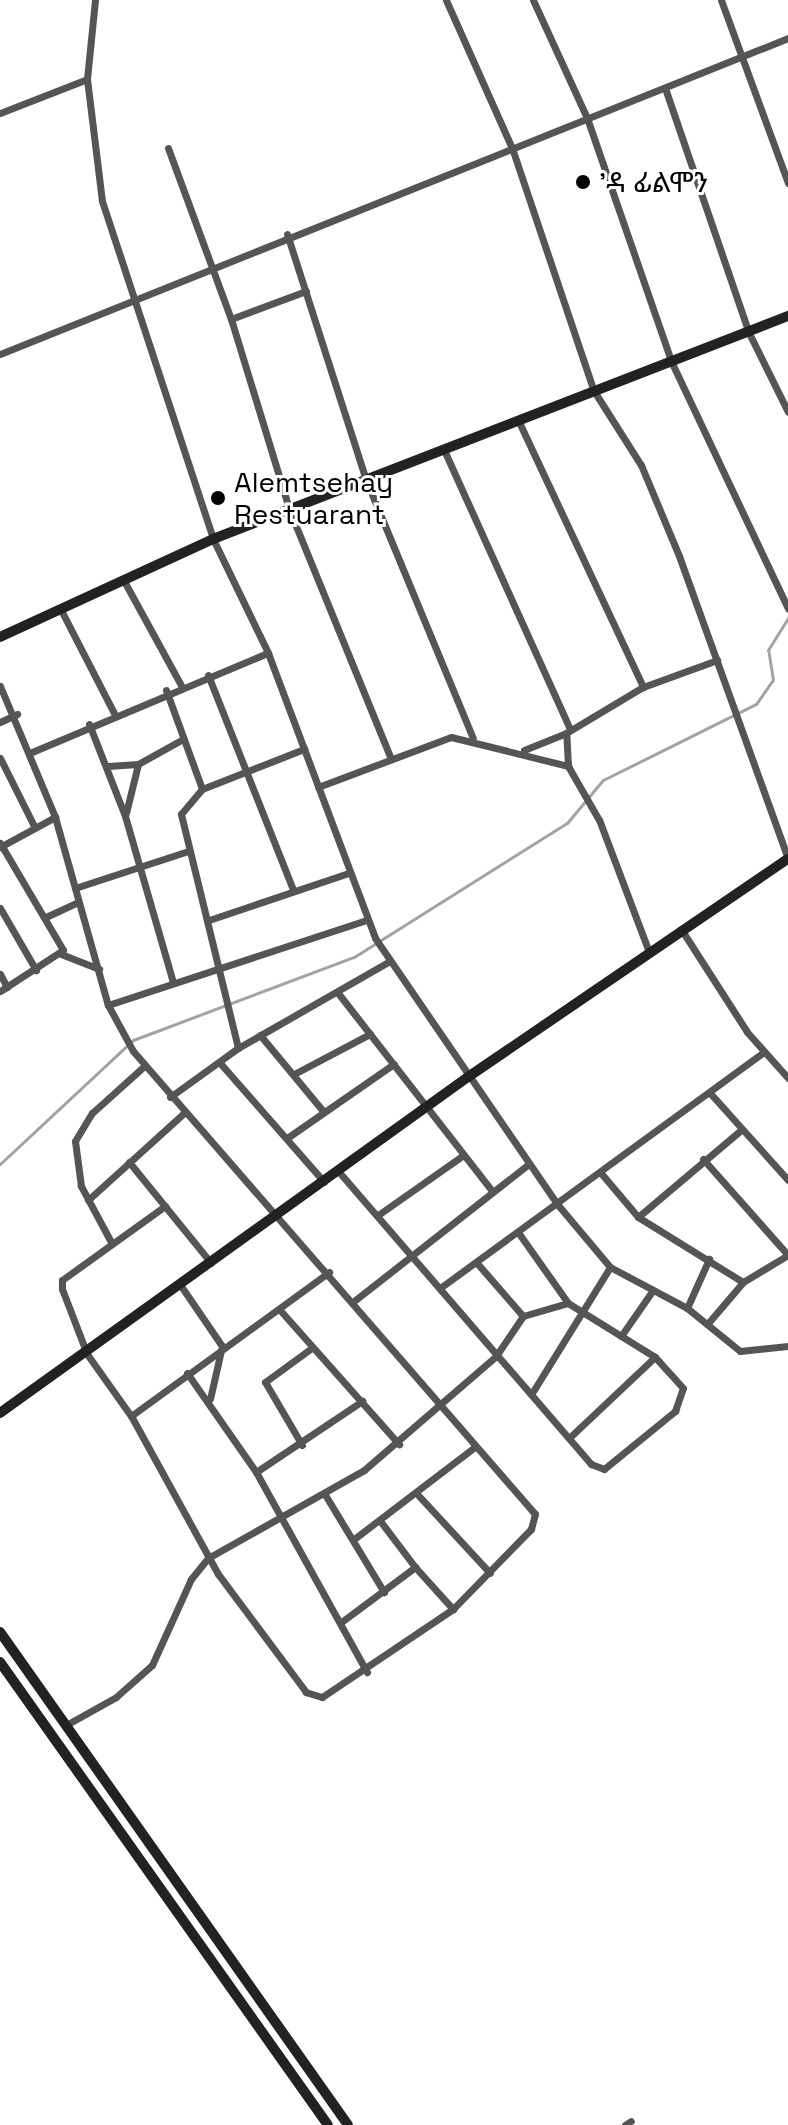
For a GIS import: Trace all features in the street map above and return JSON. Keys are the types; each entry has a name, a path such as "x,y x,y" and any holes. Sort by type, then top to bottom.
{"street":[{"path":"95,0 87,79 98,184 139,298 213,539 268,653 367,920 388,962 558,1205 610,1267 709,1322 741,1352 788,1346"},
{"path":"0,1413 280,1217 468,1077 788,859 717,660 641,465 594,391 512,148 446,0"},
{"path":"533,0 587,118 671,361 788,609"},
{"path":"721,0 788,183"},
{"path":"0,354 287,234 788,38"},
{"path":"0,113 87,79"},
{"path":"665,88 748,331 788,412"},
{"path":"168,148 231,319 289,509 390,757"},
{"path":"287,234 366,480 473,738"},
{"path":"231,319 306,291"},
{"path":"0,637 213,539 788,316"},
{"path":"519,422 643,687"},
{"path":"444,450 568,730 568,766 599,820 649,952"},
{"path":"124,581 181,685"},
{"path":"61,610 114,713"},
{"path":"32,752 166,690 268,653"},
{"path":"523,750 568,730 643,687 717,660"},
{"path":"208,675 293,890"},
{"path":"0,686 17,714 55,817 108,1005 143,1067 329,1272 535,1514 531,1529 453,1609 367,1672 322,1697 306,1692 208,1558 131,1416 87,1354 62,1283 111,1242 165,1206"},
{"path":"166,690 202,789"},
{"path":"0,722 17,714"},
{"path":"89,724 125,816 173,982"},
{"path":"318,787 390,757 451,737 473,738 523,750 568,766"},
{"path":"108,766 138,764 183,739"},
{"path":"238,1048 209,920 185,852 181,814 202,789 304,749"},
{"path":"0,758 35,828"},
{"path":"125,816 138,764"},
{"path":"55,817 1,845 48,916 61,954 99,969"},
{"path":"75,888 185,852"},
{"path":"209,920 349,873"},
{"path":"48,916 78,902"},
{"path":"0,908 36,970"},
{"path":"108,1005 367,920"},
{"path":"681,929 764,1052 788,1078"},
{"path":"0,974 4,989 61,954"},
{"path":"170,1097 238,1048 388,962"},
{"path":"338,993 493,1192"},
{"path":"294,1074 370,1034"},
{"path":"260,1035 323,1111"},
{"path":"440,1288 764,1052"},
{"path":"220,1063 325,1183"},
{"path":"287,1138 394,1064"},
{"path":"111,1242 78,1176 78,1131 143,1067"},
{"path":"710,1093 788,1180"},
{"path":"88,1200 184,1113"},
{"path":"638,1217 742,1129"},
{"path":"378,1215 462,1156"},
{"path":"703,1159 788,1255 743,1282 709,1322"},
{"path":"129,1162 212,1265"},
{"path":"354,1301 411,1253 529,1164"},
{"path":"339,1172 569,1438 604,1469 675,1411 683,1388 655,1357 568,1303 518,1232"},
{"path":"600,1172 638,1217 743,1282"},
{"path":"687,1308 709,1259"},
{"path":"476,1262 523,1316"},
{"path":"532,1393 610,1267"},
{"path":"131,1416 222,1346 329,1272"},
{"path":"181,1286 222,1346 210,1399"},
{"path":"621,1336 653,1290"},
{"path":"66,1725 116,1697 152,1665 191,1579 208,1558 324,1493 399,1444 496,1356 523,1316 568,1303"},
{"path":"279,1309 399,1444"},
{"path":"302,1445 265,1382 313,1347"},
{"path":"569,1438 655,1357"},
{"path":"187,1373 210,1399 256,1472 367,1672"},
{"path":"256,1472 302,1445 362,1401"},
{"path":"354,1539 418,1495 476,1446"},
{"path":"324,1493 384,1592"},
{"path":"418,1495 490,1573"},
{"path":"381,1522 415,1567 453,1609"},
{"path":"340,1623 415,1567"},
{"path":"0,1632 348,2125"},
{"path":"2,1672 328,2124 340,2114"}],"waterway":[{"path":"0,1164 133,1040 354,957 567,823 603,780 756,704 773,680 768,650 788,618"}],"place":[{"name":"'ዳ ፊልሞን","path":"583,182"},
{"name":"Alemtsehay Restuarant","path":"218,498"}]}
